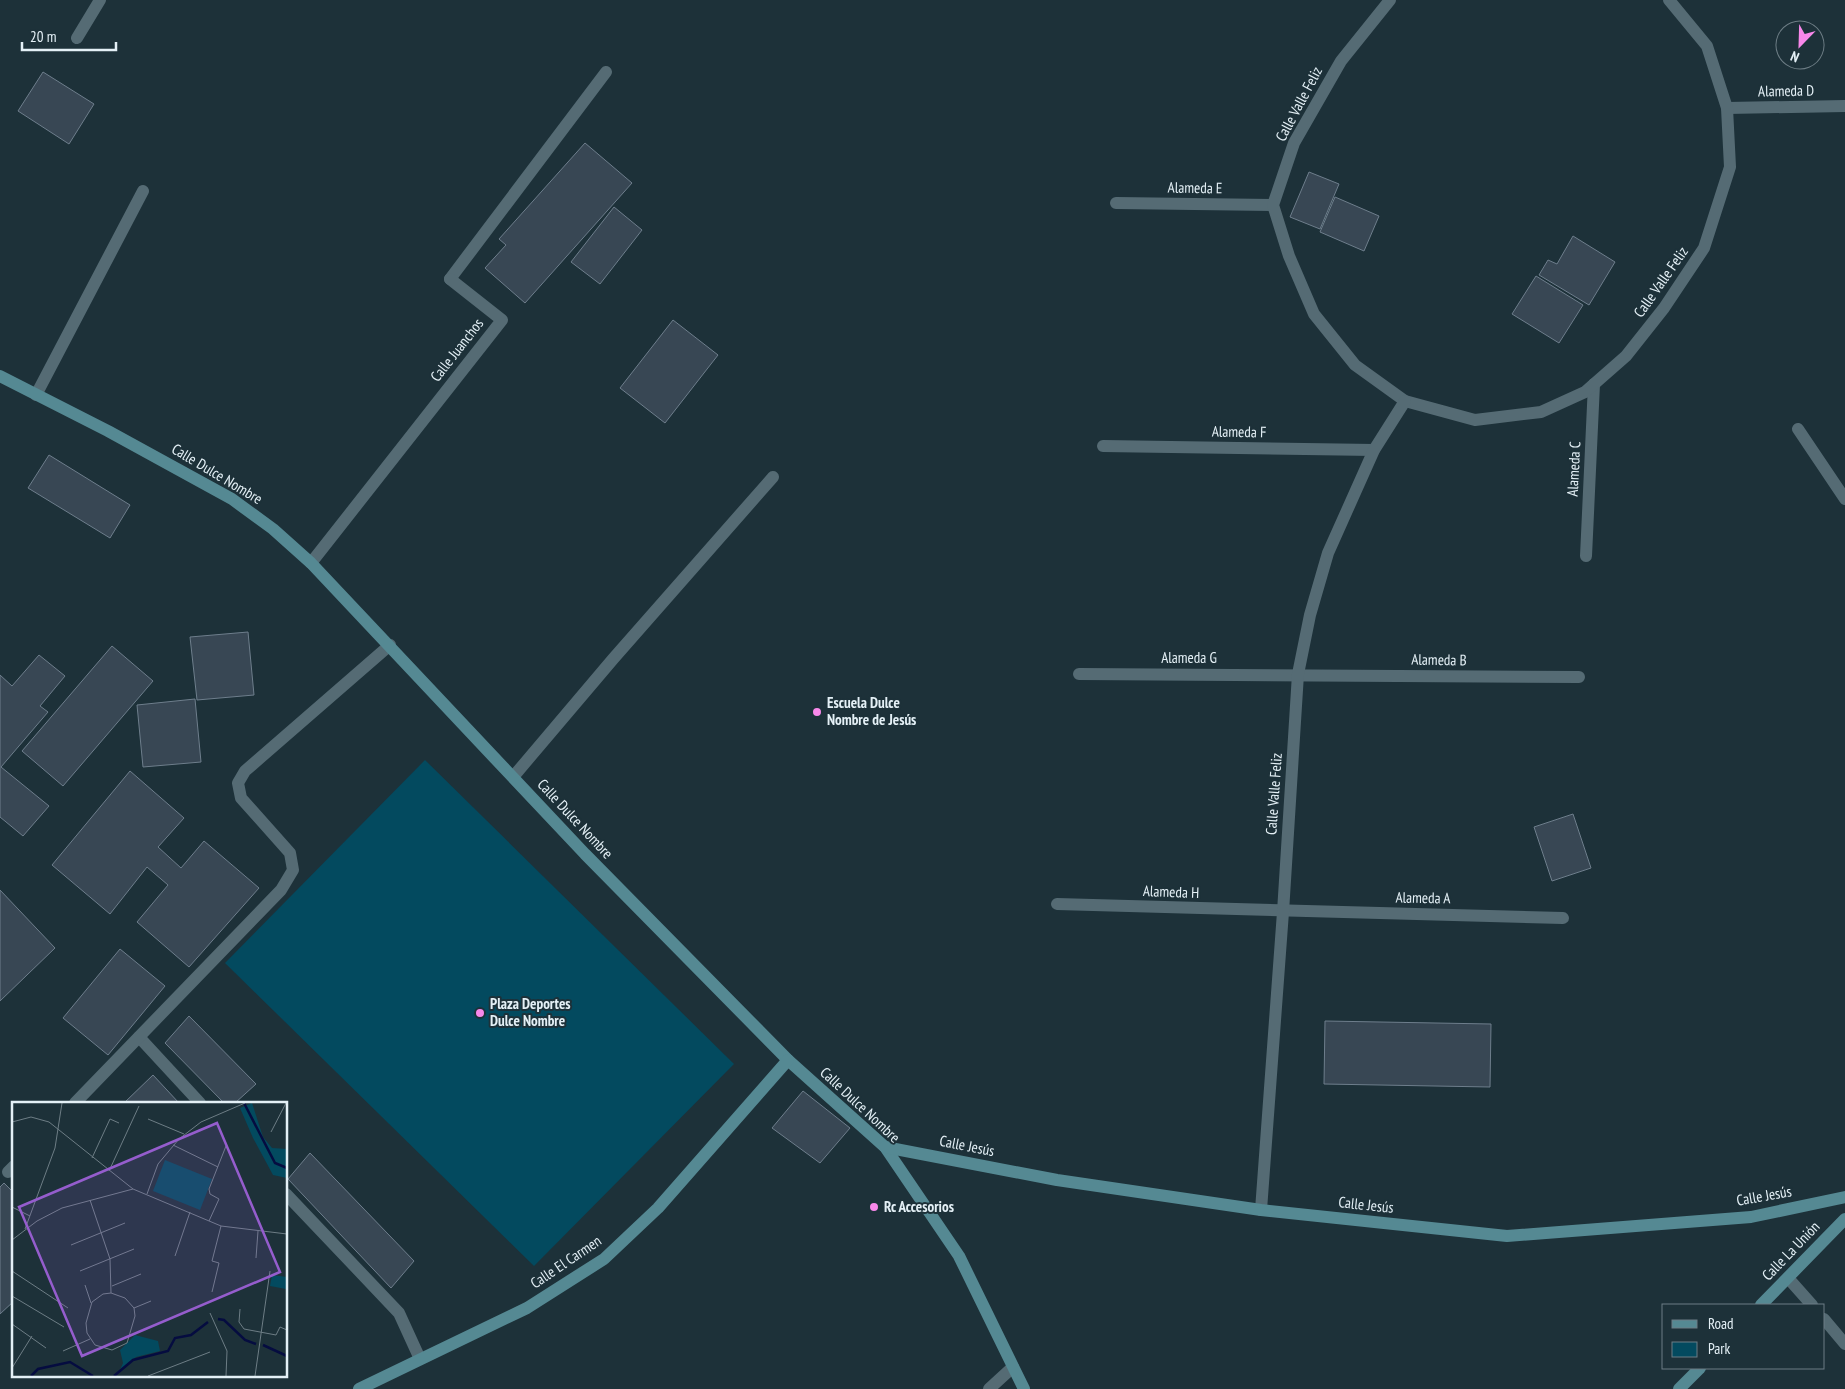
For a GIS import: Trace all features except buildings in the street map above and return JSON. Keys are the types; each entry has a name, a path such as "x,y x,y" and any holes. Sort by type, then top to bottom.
{"street":[{"path":"77,38 100,0"},
{"name":"Calle Valle Feliz","path":"1390,0 1341,61 1299,135 1273,205 1289,256 1314,314 1355,366 1405,401 1476,420 1541,412 1585,392 1626,356 1664,308 1704,248 1730,168 1727,108 1707,46 1669,0"},
{"name":"Calle Juanchos","path":"311,563 502,320 450,279 606,72"},
{"name":"Alameda D","path":"1727,108 1845,106"},
{"path":"36,395 143,190"},
{"name":"Alameda E","path":"1116,203 1273,205"},
{"name":"Calle Dulce Nombre","path":"0,376 108,431 232,499 273,529 311,563 585,854 788,1060 885,1147 959,1256 1024,1389"},
{"name":"Alameda C","path":"1586,556 1594,384"},
{"name":"Calle Valle Feliz","path":"1261,1210 1298,674 1310,615 1328,553 1374,450 1405,401"},
{"path":"1798,429 1845,499"},
{"name":"Alameda F","path":"1103,446 1374,450"},
{"path":"514,778 613,659 773,476"},
{"path":"76,1102 282,890 293,870 290,853 240,798 238,783 244,771 390,645"},
{"name":"Alameda G","path":"1079,674 1298,674"},
{"name":"Alameda B","path":"1298,674 1579,678"},
{"name":"Alameda H","path":"1057,904 1283,912"},
{"name":"Alameda A","path":"1283,912 1563,918"},
{"path":"139,1038 199,1102"},
{"name":"Calle El Carmen","path":"359,1389 527,1308 604,1259 658,1208 788,1060"},
{"name":"Calle Jesús","path":"885,1147 1057,1180 1261,1210 1508,1236 1751,1217 1845,1197"},
{"path":"288,1196 399,1314 420,1359"},
{"name":"Calle La Unión","path":"1762,1304 1845,1219"},
{"path":"1788,1278 1811,1304"},
{"path":"1825,1320 1845,1344"},
{"path":"989,1389 1013,1367"},
{"path":"1680,1389 1699,1369"}],"green space":[{"name":"Plaza Deportes Dulce Nombre","path":"425,760 734,1064 534,1266 225,963"}],"place":[{"name":"Escuela Dulce Nombre de Jesús","path":"817,712"},
{"name":"Plaza Deportes Dulce Nombre","path":"480,1013"},
{"name":"Rc Accesorios","path":"874,1207"}]}
